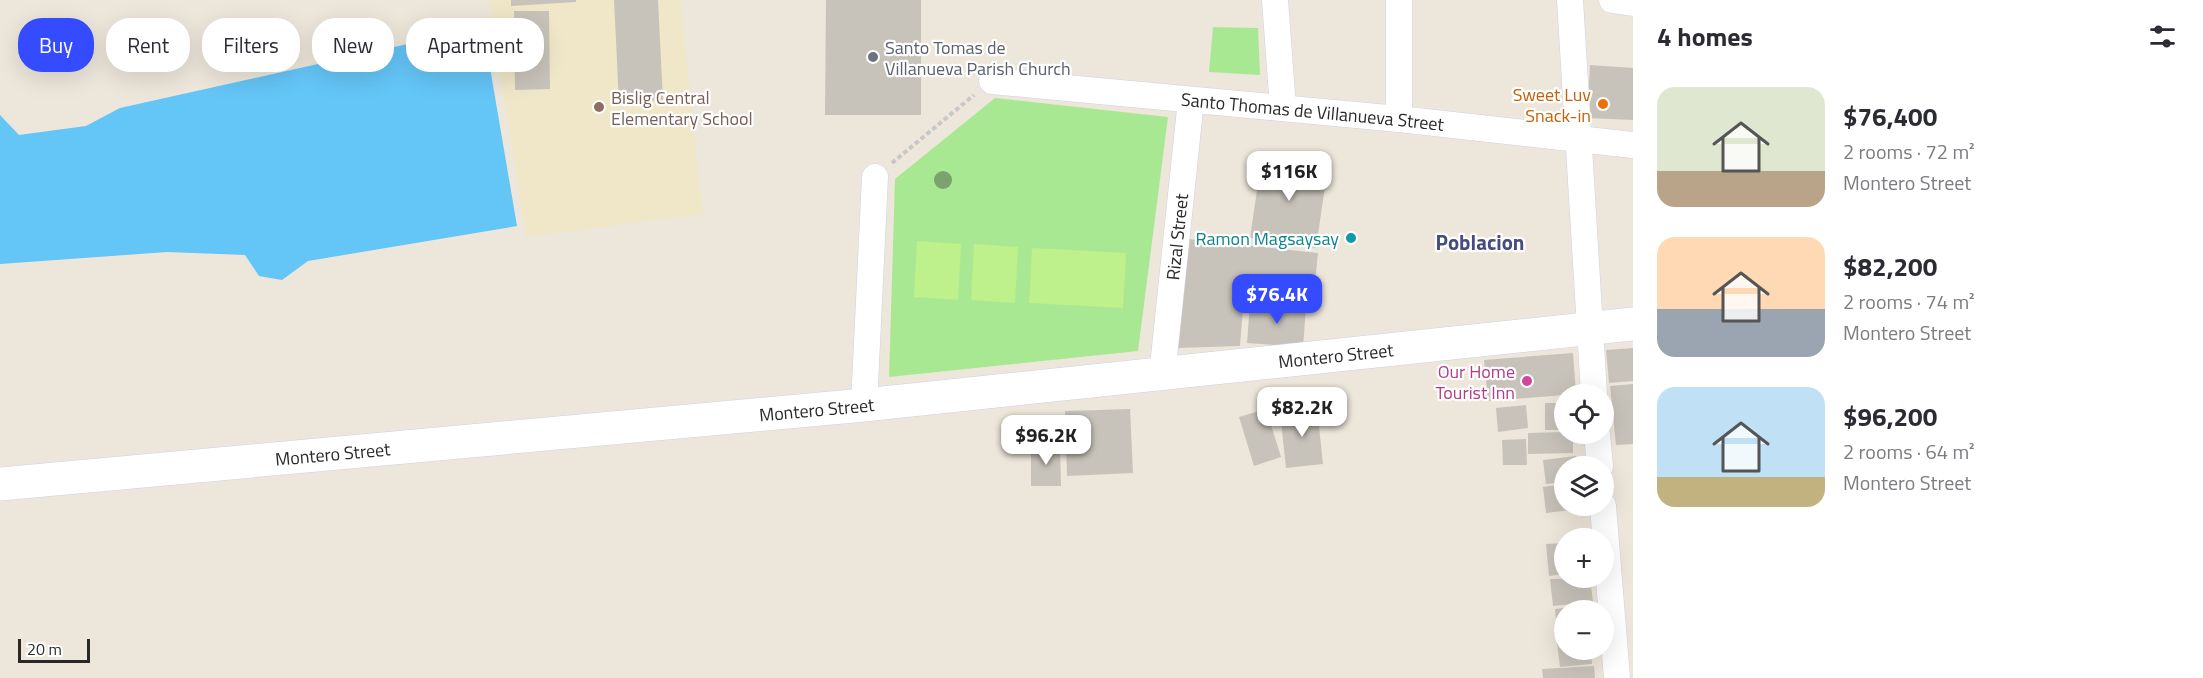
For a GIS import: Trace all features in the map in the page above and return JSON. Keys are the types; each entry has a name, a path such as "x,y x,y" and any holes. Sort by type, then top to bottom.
{"street":[{"path":"1275,0 1283,108"},
{"path":"1399,0 1399,119"},
{"path":"1570,0 1576,139 1593,384"},
{"path":"1612,0 1633,3"},
{"name":"Santo Thomas de Villanueva Street","path":"992,81 1399,119 1633,145"},
{"name":"Rizal Street","path":"1162,375 1191,100"},
{"path":"864,405 875,177"},
{"name":"Montero Street","path":"0,484 864,405 1633,324"},
{"path":"1604,516 1617,678"}],"path":[{"path":"875,177 992,81"}],"shaded area":[{"name":"Bislig Central Elementary School","path":"489,0 680,0 703,214 526,237 500,72 544,72 544,18 492,18"}],"green space":[{"path":"1213,27 1258,28 1260,75 1209,72"},
{"path":"995,98 1168,117 1138,351 889,377 895,179"},
{"path":"917,241 961,244 958,300 914,297"},
{"path":"974,244 1018,247 1015,303 971,300"},
{"path":"1032,248 1126,253 1123,308 1029,303"}],"water":[{"path":"406,44 406,72 491,72 517,226 308,261 282,280 259,276 245,255 167,252 0,264 0,115 19,135 86,126 120,108 282,72 300,72 300,68 312,65 312,72 394,72 394,47"}],"building":[{"path":"511,0 576,0 576,2 511,6"},
{"path":"614,0 658,0 663,100 619,103"},
{"name":"Santo Tomas de Villanueva Parish Church","path":"826,0 921,0 921,115 825,115"},
{"path":"514,11 549,11 550,89 515,90 515,72 544,72 544,18 514,18"},
{"path":"1590,65 1633,68 1633,120 1587,118"},
{"path":"1262,156 1328,166 1316,248 1250,238"},
{"path":"1189,239 1318,253 1313,302 1244,296 1240,346 1177,348"},
{"path":"1250,303 1306,307 1303,347 1247,343"},
{"path":"1633,348 1633,381 1609,383 1606,350"},
{"path":"1573,353 1575,384 1554,384 1554,396 1488,401 1484,360"},
{"path":"1633,384 1633,444 1616,445 1614,386"},
{"path":"1545,403 1554,403 1554,430 1545,430"},
{"path":"1526,405 1528,428 1498,432 1496,408"},
{"path":"1317,408 1323,464 1286,468 1280,412"},
{"path":"1130,409 1133,473 1067,476 1065,411"},
{"path":"1266,409 1281,457 1254,466 1239,417"},
{"path":"1554,432 1554,444 1573,444 1573,453 1528,454 1528,433"},
{"path":"1526,439 1527,465 1503,465 1502,440"},
{"path":"1060,445 1061,486 1031,486 1031,446"},
{"path":"1554,459 1554,483 1546,484 1543,460"},
{"path":"1554,485 1554,512 1546,513 1543,487"},
{"path":"1546,544 1554,544 1554,575 1549,576"},
{"path":"1550,579 1554,579 1554,588 1591,588 1593,600 1554,600 1553,606"},
{"path":"1559,660 1592,660 1592,664 1560,667"},
{"path":"1594,666 1595,678 1543,678 1542,669"}],"place":[{"name":"Santo Tomas de Villanueva Parish Church","path":"873,57"},
{"name":"Sweet Luv Snack-in","path":"1603,104"},
{"name":"Bislig Central Elementary School","path":"599,107"},
{"name":"Ramon Magsaysay","path":"1351,238"},
{"name":"Our Home Tourist Inn","path":"1527,381"}],"district":[{"name":"Poblacion","path":"1480,242"}]}
